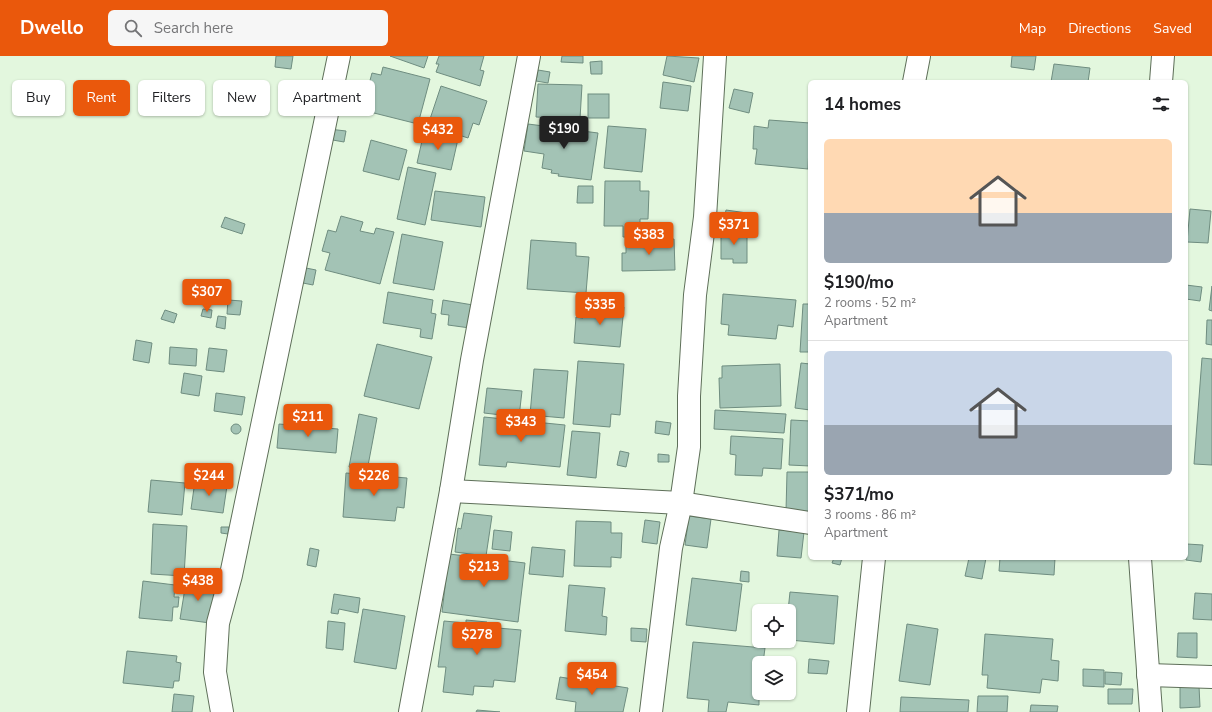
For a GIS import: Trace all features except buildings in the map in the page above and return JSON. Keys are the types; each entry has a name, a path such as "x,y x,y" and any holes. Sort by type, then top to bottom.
{"street":[{"path":"222,712 215,672 218,623 231,575 339,56"},
{"path":"410,712 451,491 472,360 529,56"},
{"path":"651,712 671,548 682,502 688,447 689,396 695,295 705,217 715,56"},
{"path":"914,80 919,56"},
{"path":"1162,80 1163,56"},
{"path":"451,491 682,502 808,523"},
{"path":"858,712 874,560"},
{"path":"1140,560 1151,712"},
{"path":"1148,675 1212,677"}]}
